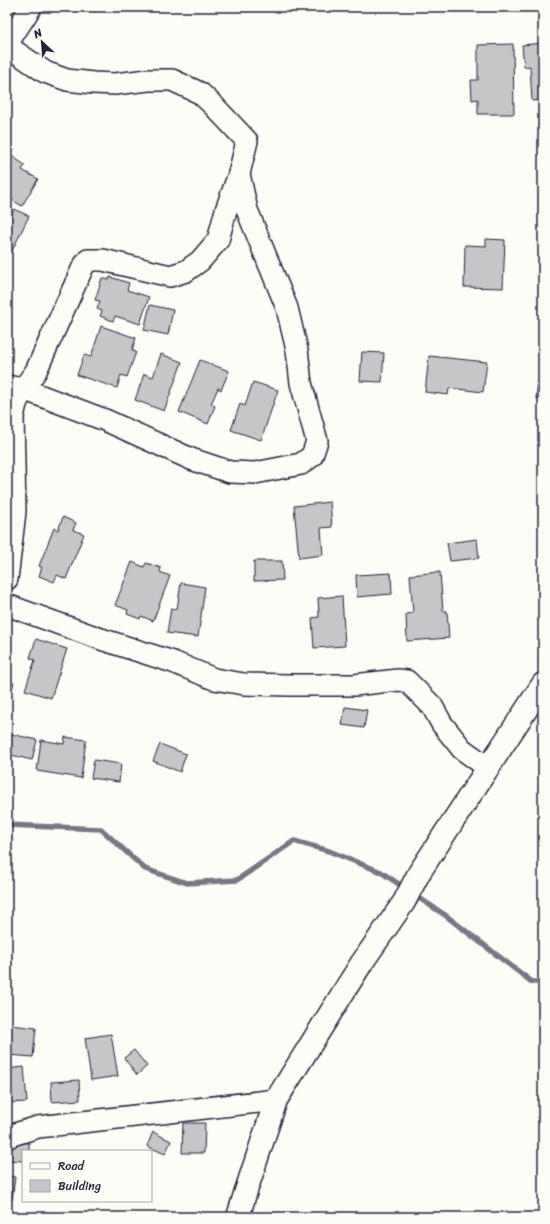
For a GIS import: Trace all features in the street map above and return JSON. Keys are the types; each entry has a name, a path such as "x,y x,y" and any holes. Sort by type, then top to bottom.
{"main road":[{"path":"238,1217 276,1100 361,964 404,902 419,873 543,684"}],"street":[{"path":"15,388 36,371 83,267 88,260 104,260 170,276 186,271 200,261 218,240 226,210 239,174 247,141 200,93 172,80 148,80 115,84 93,83 67,80 45,72 7,45 31,7"},
{"path":"15,388 105,420 191,459 230,472 255,473 301,464 312,456 317,441 301,383 297,350 287,308 247,210 239,174"},
{"path":"7,579 15,512 13,417 16,404 15,388"},
{"path":"7,605 101,639 173,662 214,679 244,684 288,685 354,685 398,680 408,681 432,706 442,724 462,749 487,768"},
{"path":"7,1138 38,1127 276,1100"}],"building":[{"path":"543,43 543,100 532,101 530,66 524,67 522,45"},
{"path":"513,44 514,114 478,114 478,99 472,100 471,80 478,80 478,45"},
{"path":"7,153 25,165 22,170 38,179 22,206 7,197"},
{"path":"14,209 29,216 7,261 7,223"},
{"path":"486,239 505,240 503,288 464,287 465,245 486,246"},
{"path":"110,277 129,283 127,290 149,297 140,324 115,316 113,321 100,316 102,311 97,309 100,301 95,300 102,278 109,280"},
{"path":"150,305 173,310 168,335 144,330"},
{"path":"101,326 136,338 132,350 136,352 127,377 121,375 117,388 77,375 84,355 91,357"},
{"path":"362,352 384,353 382,382 360,381"},
{"path":"161,354 182,362 164,411 135,400 144,374 153,377"},
{"path":"429,356 487,362 483,392 449,388 448,395 425,392"},
{"path":"200,360 229,371 221,390 218,388 211,404 215,406 208,424 179,412"},
{"path":"540,369 543,369 543,399 536,398"},
{"path":"253,382 278,390 261,440 231,430 240,404 245,406"},
{"path":"330,502 332,527 321,528 323,555 299,558 294,506"},
{"path":"63,517 76,523 73,530 84,534 66,579 57,575 54,582 39,576 42,567 39,566 54,528 58,530"},
{"path":"477,539 479,558 450,561 447,543"},
{"path":"254,561 282,561 283,580 254,581"},
{"path":"132,562 144,567 146,563 161,568 160,572 170,576 153,621 141,616 140,619 127,614 128,610 115,605"},
{"path":"440,572 443,611 447,611 449,638 407,641 406,614 413,613 410,575"},
{"path":"391,573 392,594 357,597 356,575"},
{"path":"181,583 205,587 198,637 167,633 171,608 177,609"},
{"path":"342,596 345,646 314,648 312,618 319,617 318,598"},
{"path":"36,639 67,649 51,698 25,690 35,660 30,658"},
{"path":"7,680 14,683 7,701"},
{"path":"345,707 367,710 364,728 342,725"},
{"path":"7,733 37,740 32,760 7,754"},
{"path":"65,737 86,740 81,778 37,771 41,740 64,744"},
{"path":"160,744 186,754 180,772 153,761"},
{"path":"94,760 121,764 119,782 91,778"},
{"path":"11,1025 36,1028 33,1057 8,1055"},
{"path":"111,1034 118,1076 91,1080 85,1038"},
{"path":"134,1050 147,1066 137,1075 124,1058"},
{"path":"24,1067 27,1102 7,1103 7,1069"},
{"path":"79,1080 80,1100 52,1102 51,1082"},
{"path":"183,1123 205,1123 204,1153 182,1153"},
{"path":"153,1132 171,1141 165,1154 147,1146"},
{"path":"7,1142 29,1143 29,1150 22,1150 22,1161 7,1160"},
{"path":"7,1176 15,1177 12,1200 7,1199"}],"waterway":[{"path":"7,825 101,829 145,869 187,883 237,880 294,841 329,851 381,872 406,889"},
{"path":"413,894 445,915 532,982 543,982"}]}
